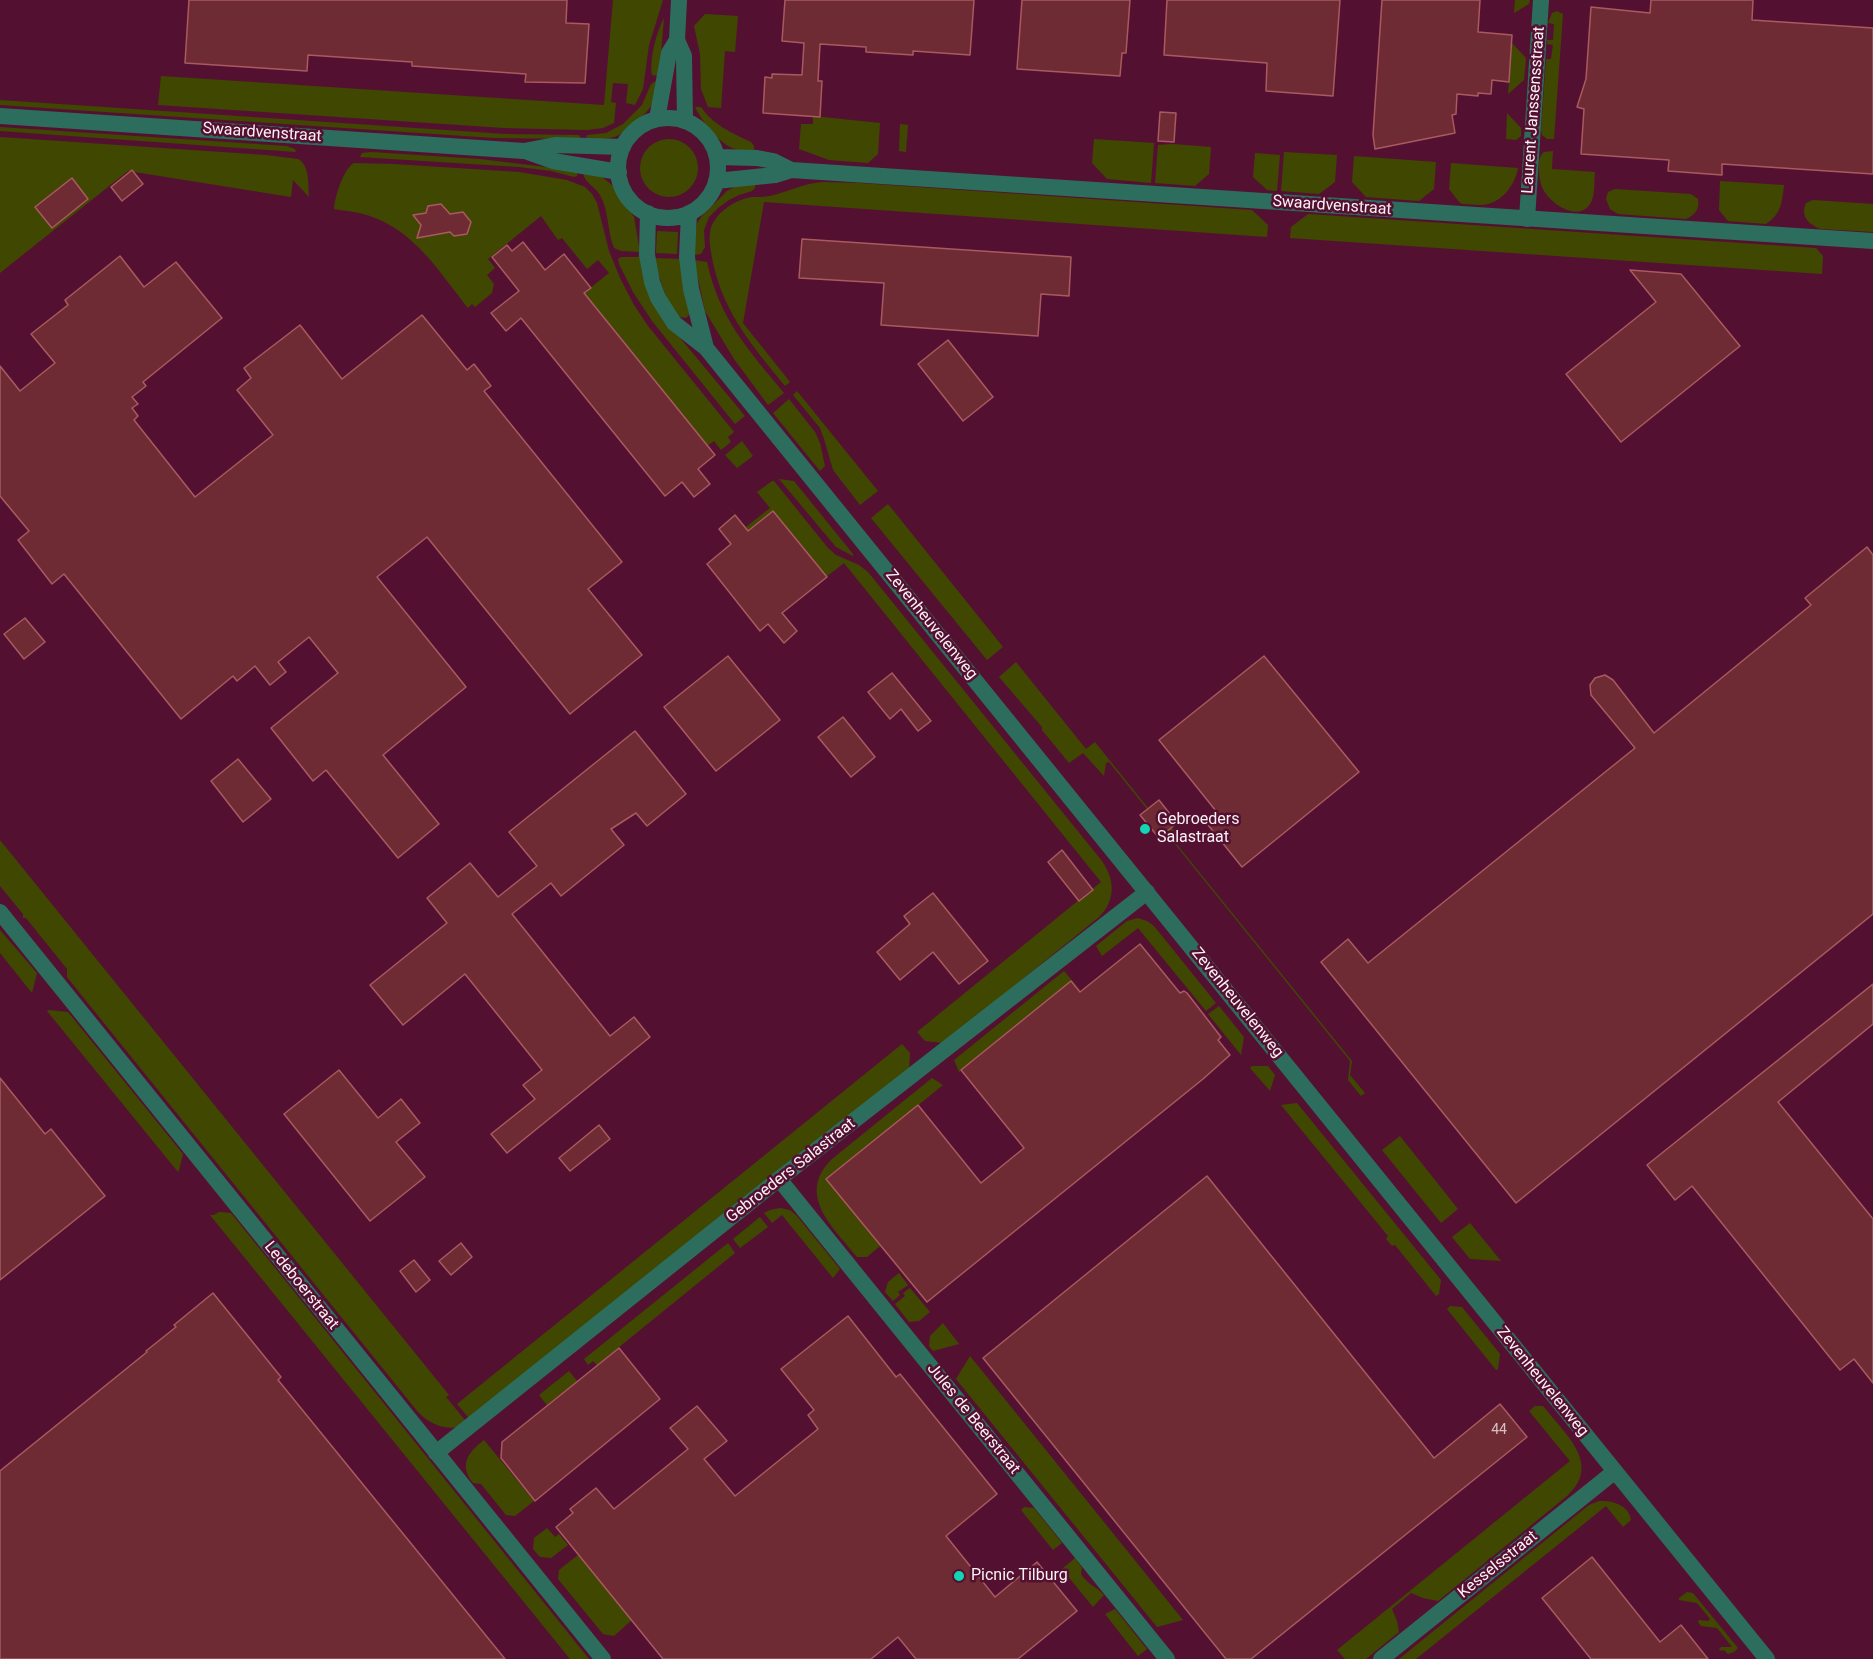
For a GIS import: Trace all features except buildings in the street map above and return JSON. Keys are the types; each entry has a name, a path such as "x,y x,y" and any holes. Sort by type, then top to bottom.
{"street":[{"path":"679,0 677,40 684,56 685,121"},
{"name":"Laurent Janssensstraat","path":"1527,219 1541,0"},
{"path":"657,119 669,53 677,40"},
{"name":"Swaardvenstraat","path":"0,116 524,151 555,146 623,147"},
{"path":"676,118 685,121 699,129 710,141 717,157 716,182 706,200 689,213 668,218 648,213 637,206 621,185 619,163 623,147 629,137 646,123 657,119 676,118"},
{"name":"Swaardvenstraat","path":"524,151 554,161 619,172"},
{"name":"Swaardvenstraat","path":"717,157 757,158 773,161 791,170 1873,241"},
{"name":"Swaardvenstraat","path":"716,182 775,176 791,170"},
{"name":"Zevenheuvelenweg","path":"648,213 647,255 652,282 658,298 674,323 706,348 1767,1659"},
{"name":"Zevenheuvelenweg","path":"689,213 687,257 691,289 706,348"},
{"name":"Gebroeders Salastraat","path":"436,1452 779,1179 1147,892"},
{"name":"Ledeboerstraat","path":"0,912 603,1659"},
{"name":"Jules de Beerstraat","path":"779,1179 1167,1659"},
{"name":"Kesselsstraat","path":"1381,1659 1614,1472"}],"green space":[{"path":"613,0 663,0 649,45 643,89 635,105 626,103 628,84 613,83 611,102 616,103 614,123 603,128 587,130 504,128 158,105 161,76 604,105"},
{"path":"1515,0 1530,0 1529,4 1514,13"},
{"path":"1557,11 1563,14 1554,139 1547,139 1542,135 1541,130 1546,59 1551,59 1553,45 1547,44 1547,40 1553,40 1554,24 1548,23 1552,13"},
{"path":"705,14 738,16 735,52 725,51 721,108 708,107 701,89 700,54 694,26"},
{"path":"664,18 659,76 652,75 654,46"},
{"path":"1512,43 1526,58 1524,80 1508,94"},
{"path":"656,81 655,98 652,105 631,127 611,138 586,139 587,135 606,133 623,124 642,105 651,84"},
{"path":"0,100 505,134 579,135 581,139 494,138 0,105"},
{"path":"695,107 701,107 717,124 751,142 754,151 737,150 723,143 706,125"},
{"path":"1507,113 1521,128 1521,136 1516,140 1506,139"},
{"path":"813,116 880,123 878,154 868,163 829,160 799,149 801,124 813,124"},
{"path":"900,124 908,125 906,152 899,151"},
{"path":"0,127 287,146 295,149 296,152 0,131"},
{"path":"0,137 298,159 305,166 309,197 293,180 291,197 128,171 0,273"},
{"path":"669,139 680,141 693,152 698,168 696,179 685,192 669,197 658,195 645,184 640,168 642,157 653,144"},
{"path":"1094,139 1154,143 1151,183 1107,179 1092,163"},
{"path":"1158,145 1211,147 1209,174 1195,186 1155,183"},
{"path":"1553,151 1552,169 1595,172 1592,200 1582,211 1575,212 1561,207 1548,197 1543,188 1539,174 1541,155 1544,152"},
{"path":"1284,152 1337,155 1335,182 1319,194 1281,191"},
{"path":"362,153 480,159 578,171 577,176 574,177 519,167 360,157"},
{"path":"1255,153 1280,155 1277,191 1267,190 1253,177"},
{"path":"1354,156 1436,162 1434,189 1419,201 1366,197 1352,182"},
{"path":"354,163 519,172 567,180 585,187 597,203 609,251 634,305 648,326 734,432 728,437 731,442 721,450 714,441 707,446 584,293 609,273 598,260 587,269 562,238 558,240 541,216 488,259 495,268 487,275 494,284 492,293 475,307 472,304 468,308 436,267 401,232 370,216 334,209 343,177"},
{"path":"1451,163 1518,168 1511,185 1499,199 1485,205 1463,204 1449,189"},
{"path":"583,172 602,177 613,186 634,217 640,252 621,251 614,248 603,201 598,192 585,179"},
{"path":"1720,181 1784,185 1778,212 1766,224 1728,221 1719,210"},
{"path":"823,182 1252,210 1268,225 1267,237 764,202 743,323 790,382 785,386 749,340 729,308 715,272 710,247 711,229 720,213 737,202"},
{"path":"755,184 752,191 729,200 709,217 704,230 705,247 701,254 693,255 697,223 702,216 727,191 738,185"},
{"path":"1615,189 1691,194 1698,199 1698,206 1694,214 1686,219 1618,214 1610,209 1606,199 1608,192"},
{"path":"1813,200 1873,204 1873,232 1817,227 1809,222 1804,212 1806,203"},
{"path":"1308,214 1816,248 1823,256 1822,274 1290,238 1291,227"},
{"path":"657,231 678,232 677,254 656,253"},
{"path":"640,257 661,315 745,416 735,424 652,321 633,292 619,264 618,259"},
{"path":"653,258 681,259 690,314 686,318 679,317 667,300"},
{"path":"694,260 707,262 719,301 727,317 747,347 784,393 768,405 734,359 705,311"},
{"path":"797,391 878,491 860,505 833,470 820,428 793,395"},
{"path":"789,399 815,432 820,443 825,466 820,471 773,413"},
{"path":"742,441 753,456 737,468 725,455"},
{"path":"779,479 794,481 853,556 836,547"},
{"path":"772,481 828,548 836,555 859,565 868,572 1102,861 1109,875 1111,897 1099,917 944,1043 925,1041 917,1032 1101,882 844,563 826,577 773,511 748,531 727,505 746,527 770,508 757,492"},
{"path":"888,504 1003,647 987,660 871,518"},
{"path":"1016,662 1086,749 1095,742 1147,809 1109,762 1106,763 1104,776 1083,753 1069,763 999,677"},
{"path":"1172,828 1175,831 1170,836 1352,1061 1350,1075 1365,1093 1361,1096 1348,1080 1350,1061 1166,833"},
{"path":"0,840 449,1395 446,1397 469,1425 454,1428 441,1426 429,1421 418,1412 91,1007 67,977 67,969 26,918 23,918 23,914 0,886"},
{"path":"1138,918 1154,926 1216,1003 1206,1011 1138,928 1102,956 1096,946 1127,921"},
{"path":"0,930 37,973 32,993 0,953"},
{"path":"1064,971 1081,991 1071,981 959,1072 954,1060"},
{"path":"1219,1006 1244,1037 1241,1055 1208,1014"},
{"path":"47,1011 68,1012 183,1154 178,1172"},
{"path":"902,1044 910,1053 909,1071 473,1423 457,1404"},
{"path":"1268,1066 1275,1075 1270,1091 1250,1068"},
{"path":"932,1078 943,1085 827,1179 880,1246 867,1257 857,1257 822,1211 817,1185 822,1172 832,1159"},
{"path":"1297,1103 1441,1280 1439,1294 1436,1296 1395,1245 1392,1246 1386,1239 1388,1236 1281,1105"},
{"path":"1400,1136 1458,1209 1441,1223 1382,1150"},
{"path":"780,1208 790,1210 797,1216 840,1269 833,1278 782,1215 772,1223 764,1213"},
{"path":"219,1212 231,1213 589,1659 570,1659 210,1215"},
{"path":"760,1217 768,1227 740,1248 733,1239"},
{"path":"1470,1223 1501,1261 1470,1259 1452,1237"},
{"path":"728,1243 735,1253 597,1365 593,1361 588,1365 584,1359"},
{"path":"899,1273 908,1285 898,1292 900,1295 893,1301 885,1292 888,1282"},
{"path":"910,1288 930,1312 919,1321 909,1322 895,1304 905,1296 903,1293"},
{"path":"1450,1306 1462,1307 1500,1354 1498,1369 1496,1370 1447,1309"},
{"path":"943,1323 959,1344 933,1351 929,1346 930,1336"},
{"path":"970,1356 1183,1620 1157,1627 956,1379"},
{"path":"569,1371 577,1381 547,1405 539,1395"},
{"path":"1535,1406 1543,1406 1576,1449 1581,1461 1581,1472 1577,1484 1567,1496 1438,1601 1411,1593 1392,1609 1399,1632 1366,1659 1345,1659 1337,1650 1570,1461 1529,1411"},
{"path":"484,1440 534,1501 515,1516 506,1515 481,1484 473,1483 466,1470 470,1454"},
{"path":"1599,1501 1619,1504 1630,1515 1631,1520 1623,1527 1606,1506 1416,1659 1399,1659 1589,1505"},
{"path":"1024,1507 1034,1508 1062,1543 1053,1550 1021,1510"},
{"path":"547,1528 555,1537 559,1534 568,1545 551,1558 540,1557 533,1549 534,1538"},
{"path":"578,1555 632,1620 614,1636 603,1634 558,1579 559,1570"},
{"path":"1075,1558 1082,1568 1081,1574 1084,1578 1104,1595 1093,1607 1062,1569"},
{"path":"1687,1592 1693,1593 1738,1648 1734,1652 1728,1654 1719,1649 1732,1647 1717,1628 1701,1626 1699,1620 1708,1621 1710,1619 1697,1603 1679,1600"},
{"path":"1115,1609 1147,1649 1138,1656 1105,1614"}],"place":[{"name":"Gebroeders Salastraat","path":"1145,829"},
{"name":"Picnic Tilburg","path":"959,1576"}]}
